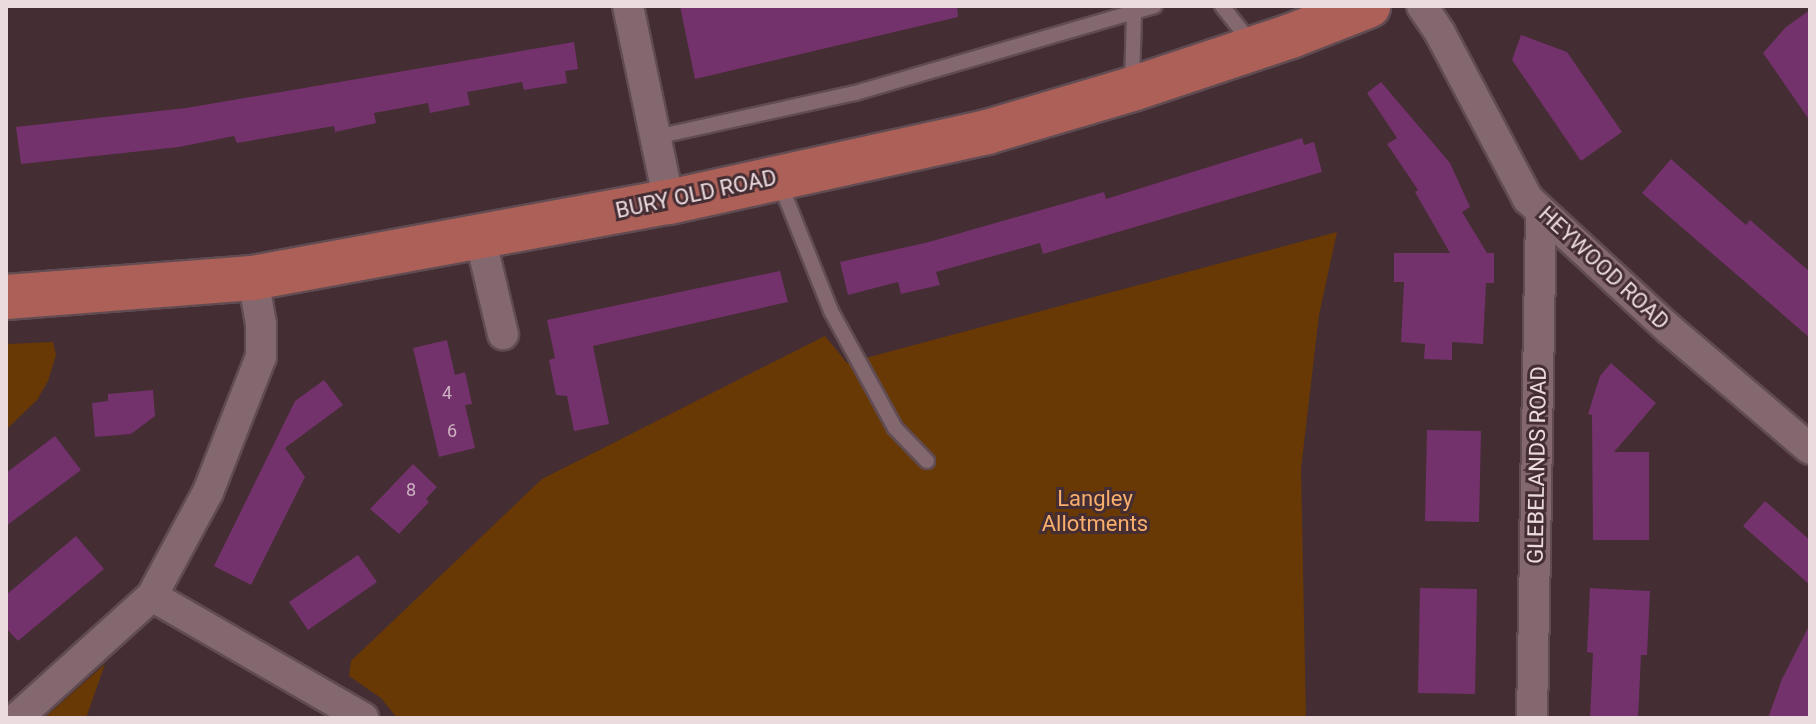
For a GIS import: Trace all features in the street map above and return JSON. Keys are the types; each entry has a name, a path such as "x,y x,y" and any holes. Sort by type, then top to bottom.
{"main road":[{"name":"BURY OLD ROAD","path":"6,297 253,278 669,202 987,132 1132,89 1368,6"}],"street":[{"path":"628,6 669,202"},
{"name":"HEYWOOD ROAD","path":"1422,6 1448,46 1528,199 1669,329 1810,449"},
{"name":"GLEBELANDS ROAD","path":"1532,718 1541,212"},
{"path":"480,237 503,334"},
{"path":"17,718 152,596 208,492 261,357 261,324 253,278"},
{"path":"152,596 363,718"}],"lane":[{"path":"656,137 855,93 1155,6"},
{"path":"1222,6 1255,48"},
{"path":"1132,89 1134,12"},
{"path":"777,177 831,311 895,428 927,461"}],"green space":[{"name":"Langley Allotments","path":"1337,232 1319,315 1301,469 1306,718 397,718 381,698 349,676 351,661 542,479 825,336 847,363"},
{"path":"53,342 56,355 48,381 37,400 6,430 6,344"},
{"path":"105,664 86,718 44,718"}],"building":[{"path":"680,6 957,6 958,17 695,79"},
{"path":"1810,10 1810,121 1763,53 1786,27"},
{"path":"1521,35 1567,52 1622,132 1581,161 1512,60"},
{"path":"574,42 578,69 565,71 567,83 524,90 522,82 467,92 470,105 430,113 428,103 374,113 376,123 335,132 334,126 237,143 234,136 179,147 21,164 16,127 186,108"},
{"path":"1381,82 1450,163 1470,207 1462,212 1487,253 1494,253 1494,283 1486,283 1483,344 1452,342 1452,360 1424,359 1425,344 1401,342 1404,282 1394,282 1394,253 1450,253 1415,192 1418,190 1387,144 1397,138 1367,93"},
{"path":"1302,138 1304,145 1314,142 1322,172 1043,254 1040,243 936,272 940,285 901,294 898,282 848,295 840,262 929,242 1104,192 1106,199"},
{"path":"1671,159 1746,225 1750,220 1810,272 1810,338 1642,193"},
{"path":"780,271 788,302 593,346 609,424 574,431 567,396 556,395 549,360 555,358 547,320"},
{"path":"447,340 455,375 465,372 472,404 465,405 475,448 439,457 413,348"},
{"path":"1611,363 1656,403 1614,452 1649,452 1649,540 1593,540 1592,415 1588,414 1600,376"},
{"path":"324,380 343,405 285,448 305,477 251,585 214,566 295,401"},
{"path":"153,390 155,416 131,434 95,437 92,403 108,401 108,394"},
{"path":"1427,430 1481,431 1479,522 1425,521"},
{"path":"55,436 81,470 6,526 6,473"},
{"path":"413,464 437,487 426,499 429,502 399,534 370,509"},
{"path":"1765,501 1810,540 1810,585 1743,526"},
{"path":"76,536 104,569 18,641 6,628 6,595"},
{"path":"358,555 377,582 308,630 289,602"},
{"path":"1420,588 1477,589 1475,694 1418,693"},
{"path":"1590,588 1650,591 1647,655 1641,655 1638,718 1590,718 1593,653 1587,652"},
{"path":"1810,624 1810,718 1768,718 1782,679"}]}
